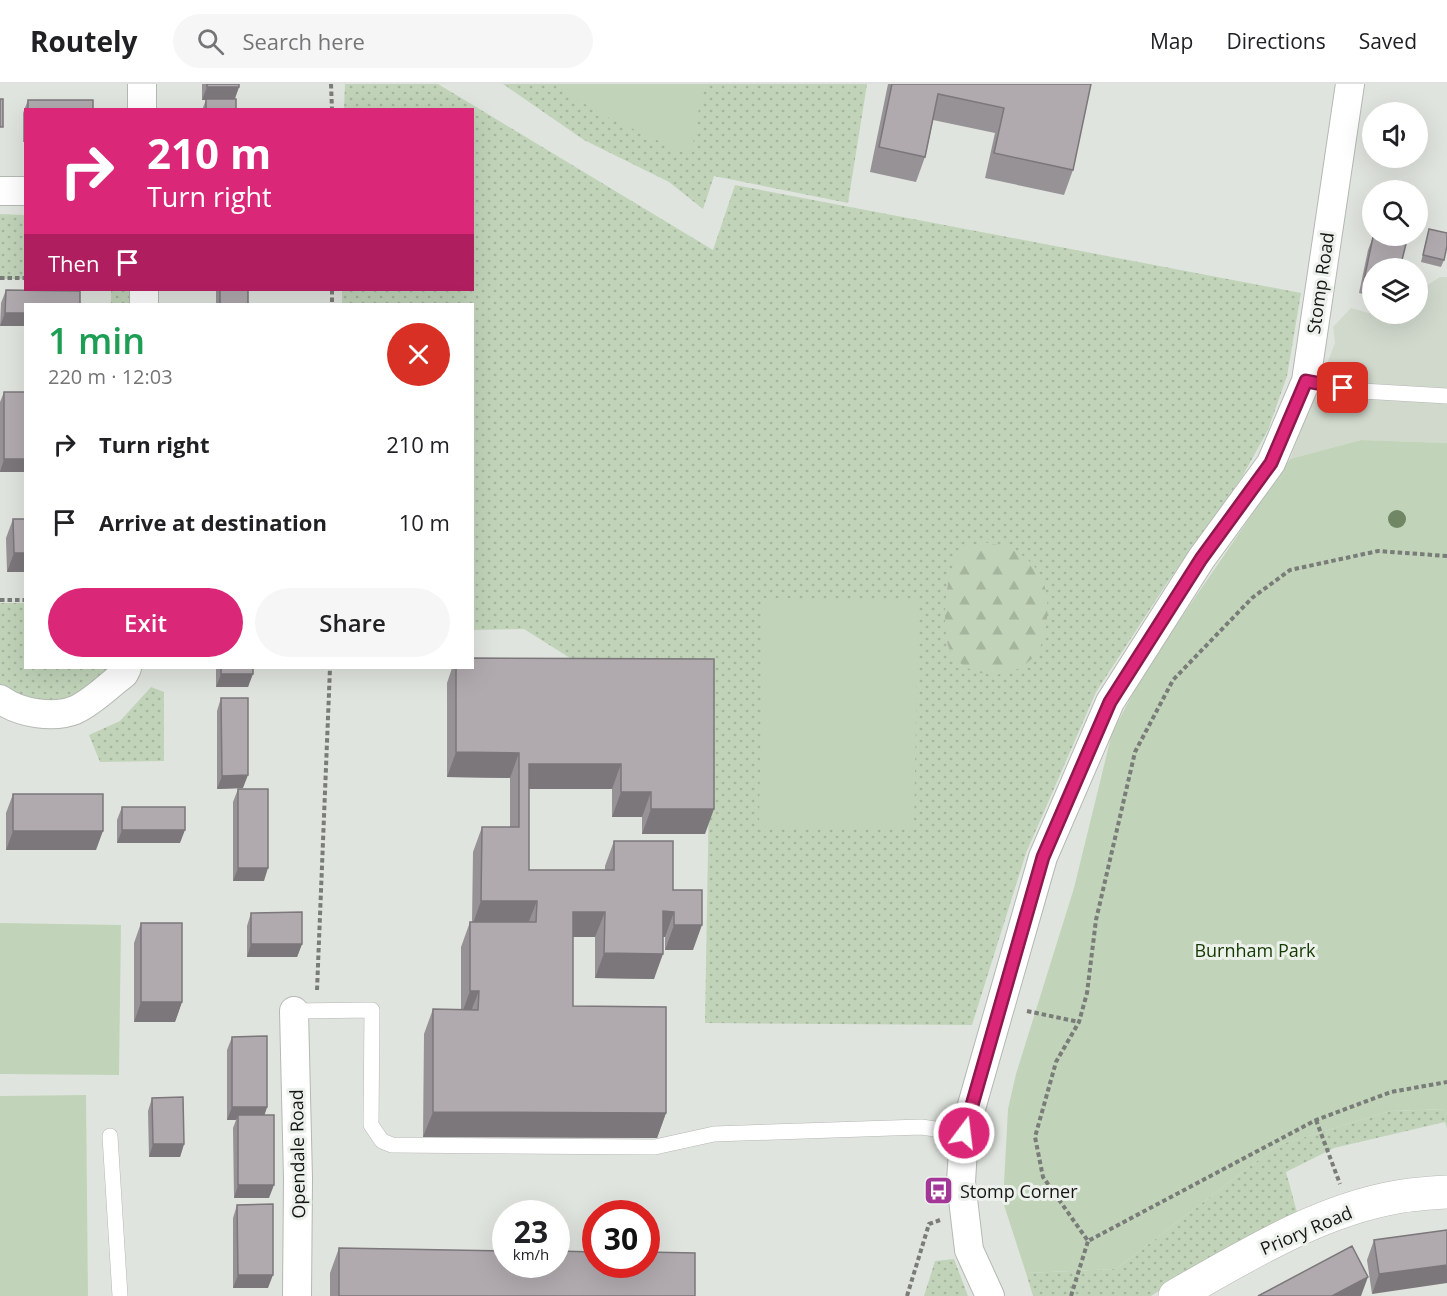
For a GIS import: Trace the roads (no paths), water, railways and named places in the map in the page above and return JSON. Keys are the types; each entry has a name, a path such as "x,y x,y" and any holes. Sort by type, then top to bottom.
{"street":[{"path":"142,84 142,108"},
{"name":"Stomp Road","path":"990,1296 969,1250 961,1182 964,1133 1043,857 1110,702 1201,559 1271,463 1306,381 1350,84"},
{"path":"0,191 24,191"},
{"path":"0,699 10,706 46,714 75,710 124,674 126,669"},
{"name":"Opendale Road","path":"297,1296 298,1179 305,1011"},
{"name":"Priory Road","path":"1175,1296 1250,1253 1350,1210 1396,1197 1447,1192"}],"lane":[{"path":"1306,381 1362,391 1447,396"},
{"path":"305,1011 372,1010 371,1125 382,1141 392,1145 656,1147 714,1134 921,1127 964,1133"},
{"path":"110,1136 120,1296"}],"place":[{"name":"Stomp Corner","path":"939,1191"}],"park label":[{"name":"Burnham Park","path":"1255,950"}]}
